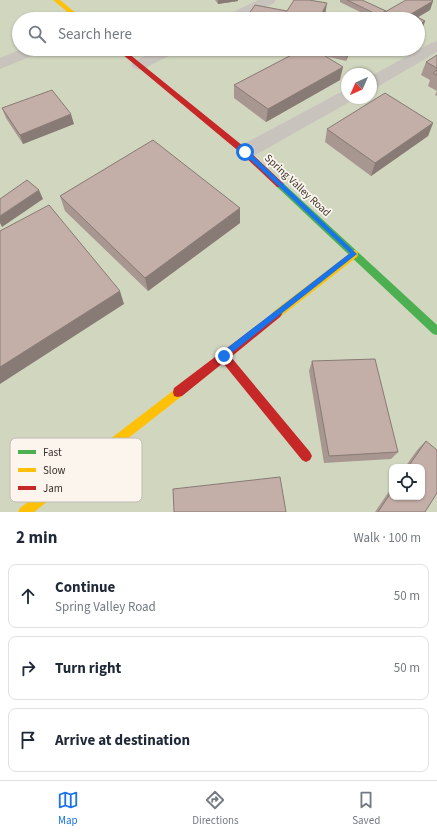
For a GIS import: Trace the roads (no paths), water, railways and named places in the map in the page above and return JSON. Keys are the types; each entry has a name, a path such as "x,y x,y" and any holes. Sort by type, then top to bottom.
{"street":[{"path":"56,0 71,12"},
{"path":"244,12 269,0"},
{"path":"425,53 437,46"},
{"path":"0,64 19,56"},
{"name":"Spring Valley Road","path":"127,56 245,152 437,330"},
{"path":"139,65 157,56"},
{"path":"377,80 419,56"},
{"path":"245,152 341,99"},
{"path":"119,438 354,254"},
{"path":"224,356 306,456"},
{"path":"24,512 37,502"}]}
